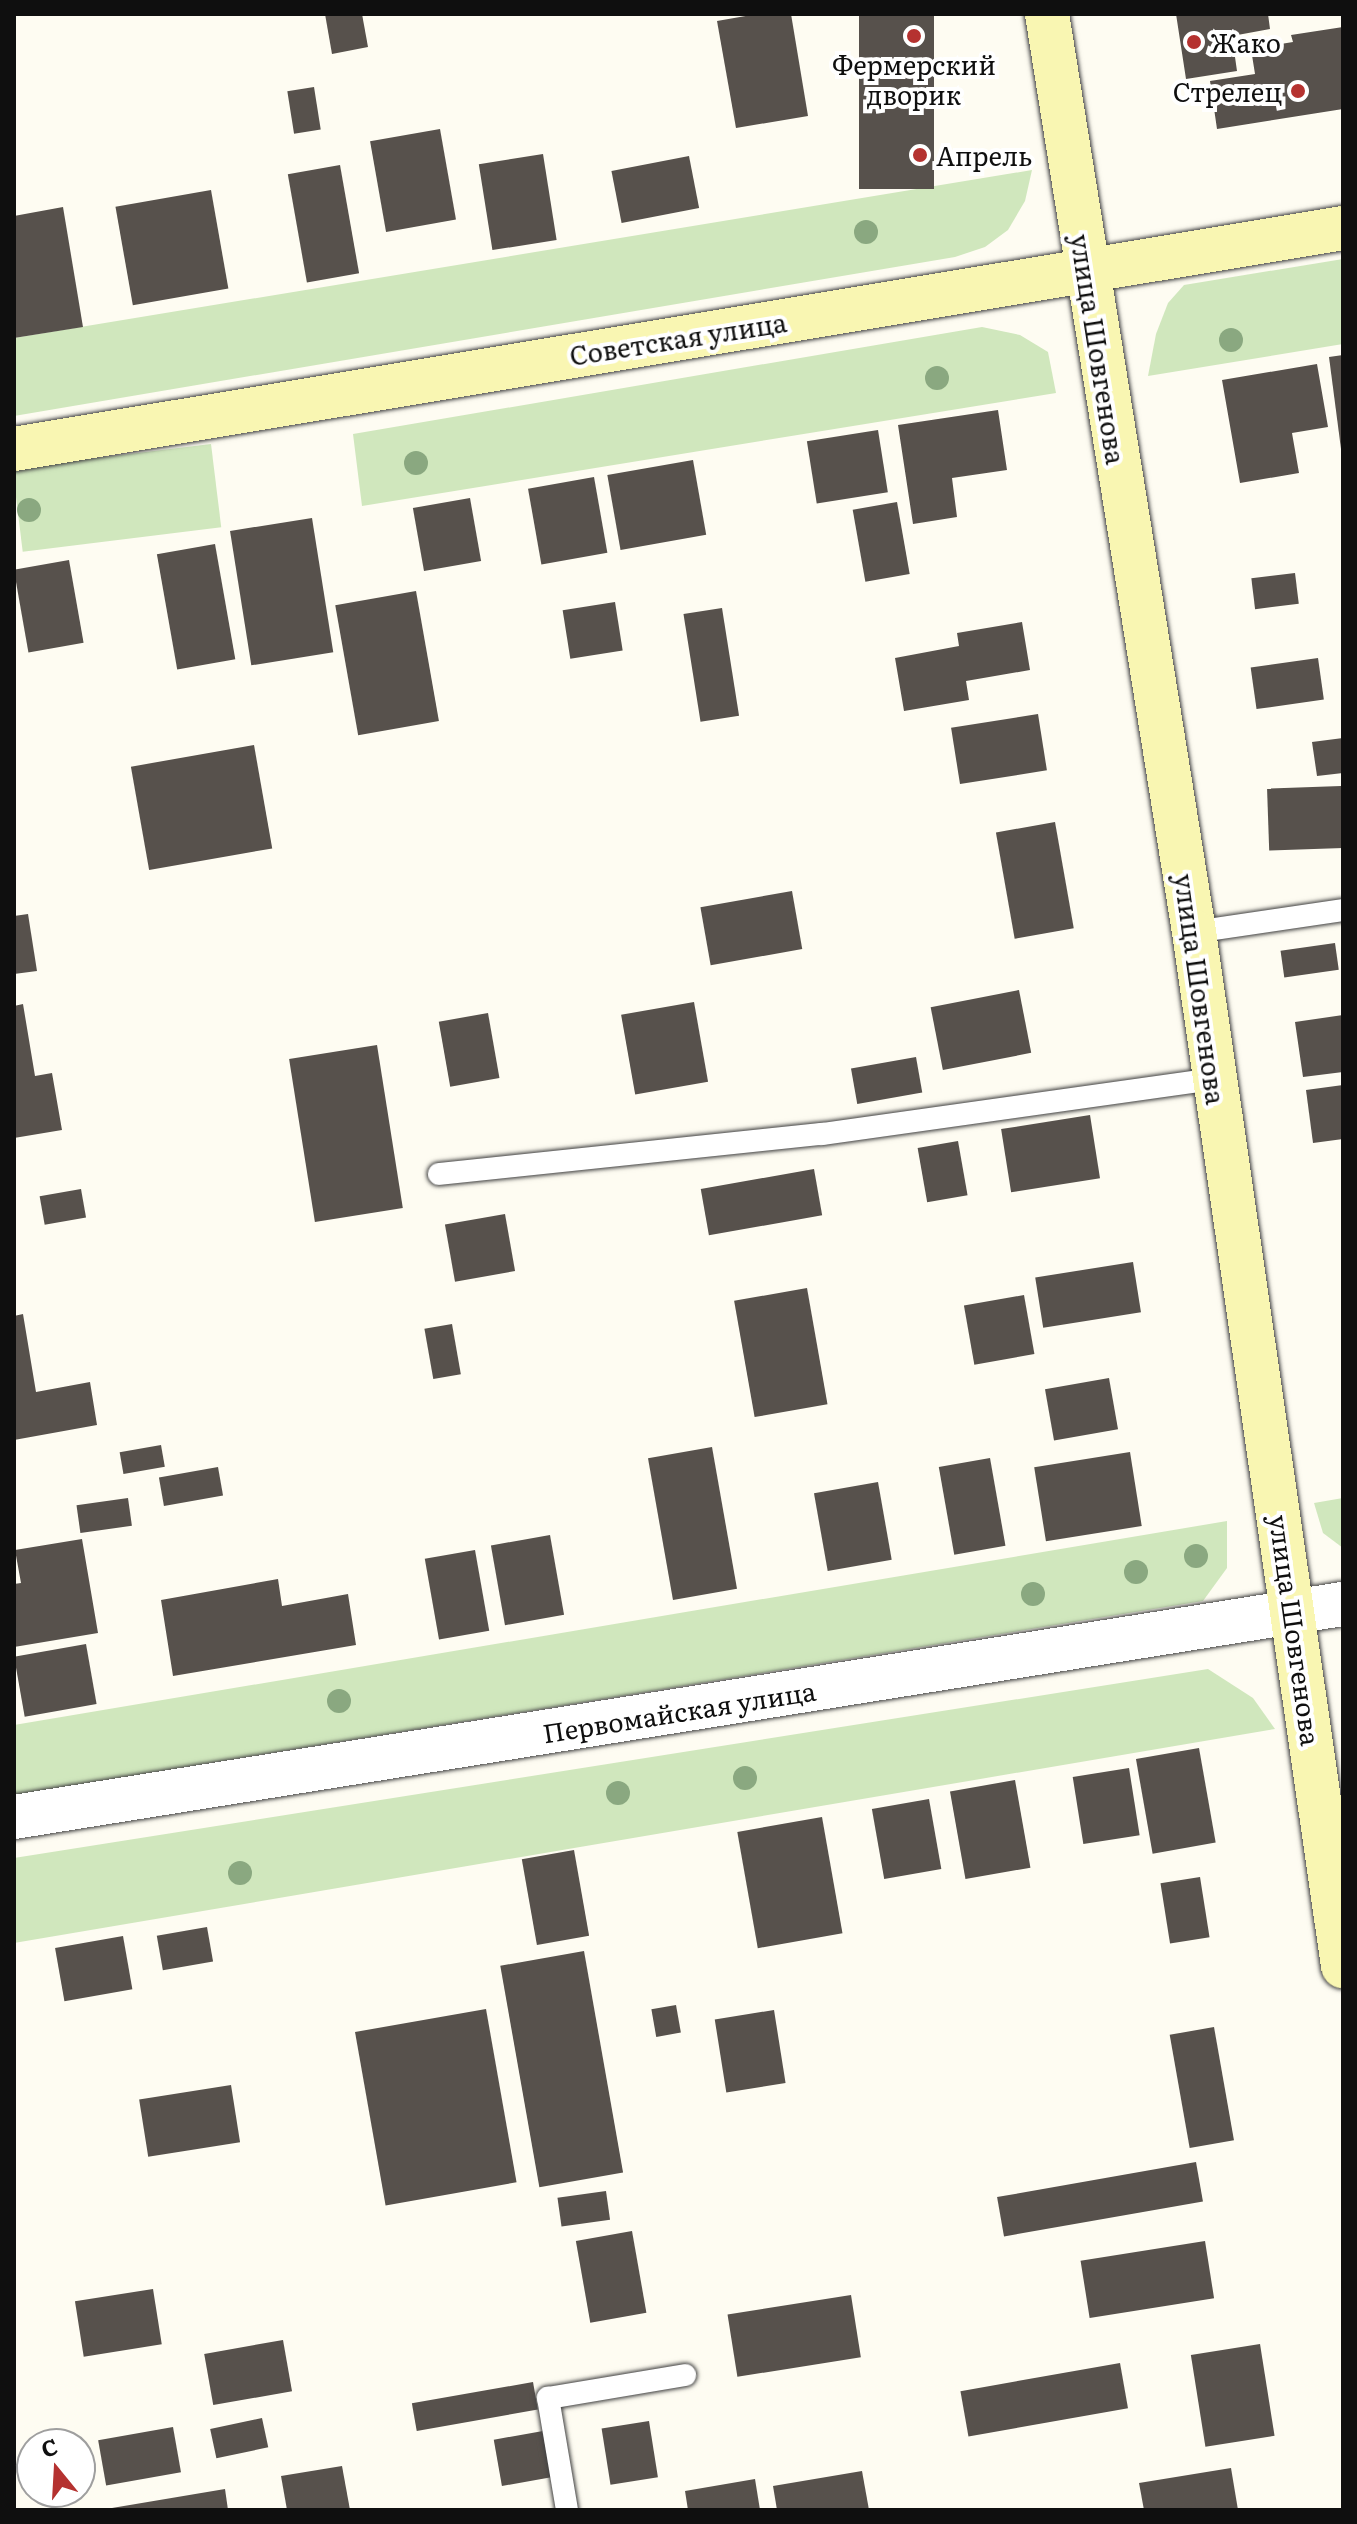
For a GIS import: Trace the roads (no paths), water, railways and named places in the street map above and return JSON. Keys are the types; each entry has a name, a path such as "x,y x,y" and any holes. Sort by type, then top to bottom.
{"main road":[{"name":"улица Шовгенова","path":"1047,14 1194,932 1343,1966"},
{"name":"Советская улица","path":"14,449 1087,268 1343,228"}],"street":[{"name":"Первомайская улица","path":"14,1817 1343,1604"}],"lane":[{"path":"1194,932 1343,910"},
{"path":"439,1174 822,1134 1214,1079"},
{"path":"567,2510 548,2398 685,2375"}],"place":[{"name":"Фермерский дворик","path":"914,36"},
{"name":"Жако","path":"1194,42"},
{"name":"Стрелец","path":"1298,91"},
{"name":"Апрель","path":"920,155"}]}
